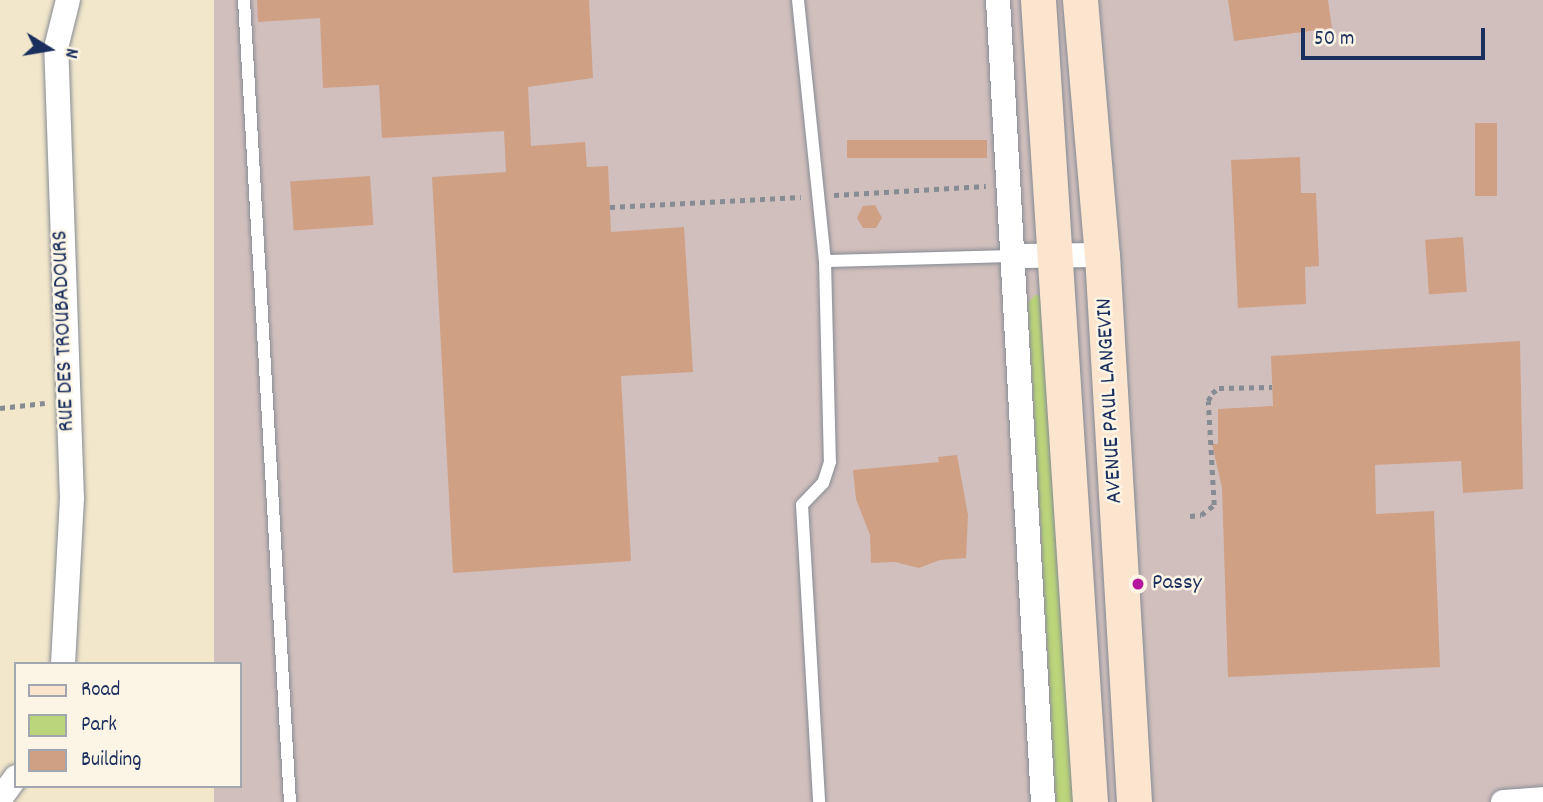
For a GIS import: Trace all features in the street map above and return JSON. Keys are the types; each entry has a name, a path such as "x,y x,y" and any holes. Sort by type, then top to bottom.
{"main road":[{"name":"AVENUE PAUL LANGEVIN","path":"1038,0 1058,257 1090,802"},
{"name":"AVENUE PAUL LANGEVIN","path":"1080,0 1102,255 1134,802"}],"street":[{"name":"RUE DES TROUBADOURS","path":"62,662 72,499 56,48 68,0"},
{"path":"998,0 1015,256 1043,802"},
{"path":"1015,256 1102,255"},
{"path":"0,799 14,780"},
{"path":"1503,802 1543,799"}],"lane":[{"path":"244,0 290,802"},
{"path":"798,0 825,261 830,462 824,483 802,505 820,802"},
{"path":"825,261 1015,256"}],"path":[{"path":"1190,516 1201,515 1214,505 1208,401 1212,393 1219,388 1272,387"},
{"path":"0,408 67,400"}],"shaded area":[{"path":"214,0 1543,0 1543,802 214,802 214,788 242,788 242,662 214,662"}],"green space":[{"path":"1035,295 1044,296 1077,802 1056,802 1028,303"}],"building":[{"path":"257,0 589,0 593,78 528,87 531,146 585,142 587,167 608,166 611,232 684,227 693,372 621,376 631,561 453,573 432,177 506,172 504,131 382,138 379,85 323,88 320,18 258,22"},
{"path":"1228,0 1328,0 1332,28 1234,41"},
{"path":"1475,123 1497,123 1497,196 1475,196"},
{"path":"847,140 987,140 987,158 847,158"},
{"path":"1300,157 1301,193 1316,193 1319,266 1305,267 1306,304 1238,308 1231,160"},
{"path":"370,176 373,225 294,230 290,182"},
{"path":"875,205 882,218 876,228 863,228 857,218 863,206"},
{"path":"1463,237 1467,292 1429,295 1425,240"},
{"path":"1520,341 1523,489 1463,493 1461,461 1375,465 1376,514 1434,511 1440,667 1228,677 1222,488 1212,444 1218,444 1218,409 1273,406 1271,356"},
{"path":"957,455 968,515 966,558 940,560 919,568 895,562 871,563 870,535 856,499 853,470 939,462 938,457"}],"place":[{"name":"Passy","path":"1138,584"}]}
